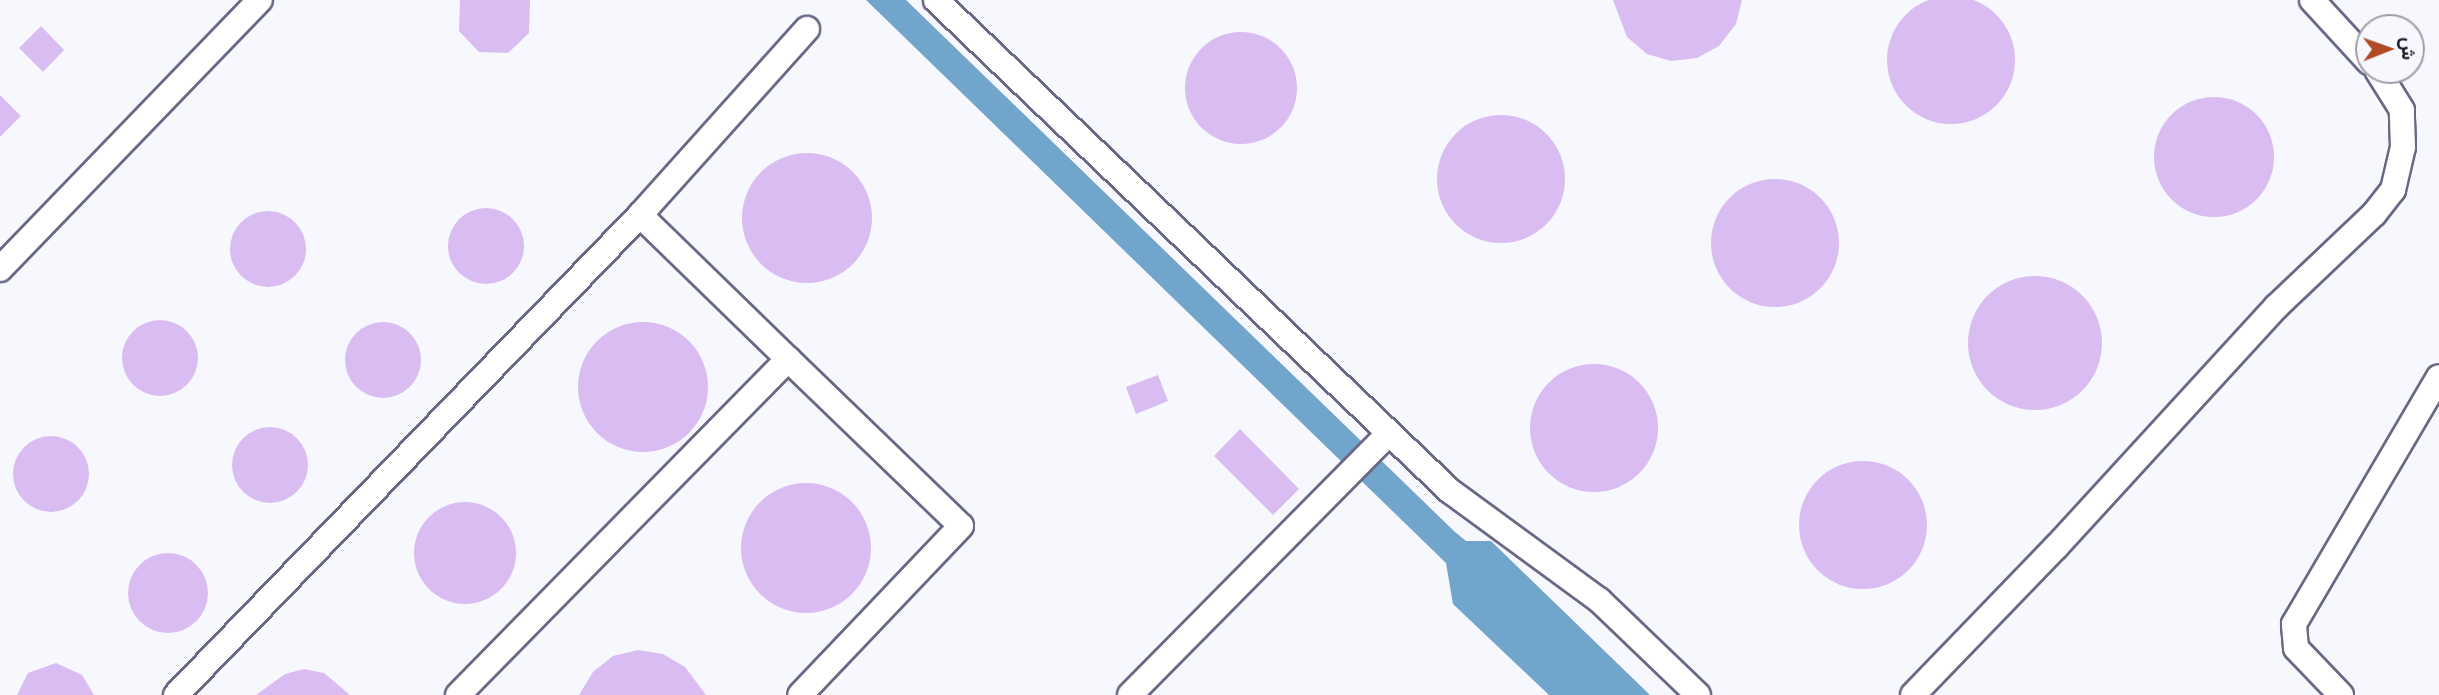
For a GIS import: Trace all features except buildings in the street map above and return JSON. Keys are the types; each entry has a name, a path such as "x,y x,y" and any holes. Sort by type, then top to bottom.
{"street":[{"path":"0,270 260,0"},
{"path":"936,0 1383,438 1450,491 1599,600 1698,695"},
{"path":"2312,0 2355,46"},
{"path":"176,695 640,215 807,29"},
{"path":"1913,695 2056,547 2276,307 2374,214 2393,190 2403,147 2402,110 2386,84"},
{"path":"640,215 961,526 800,695"},
{"path":"458,695 788,359"},
{"path":"2341,695 2296,648 2294,624 2439,377"},
{"path":"1130,695 1383,438"}],"water":[{"path":"866,0 906,0 1455,532 1466,541 1491,541 1650,695 1549,695 1453,604 1446,563"}]}
